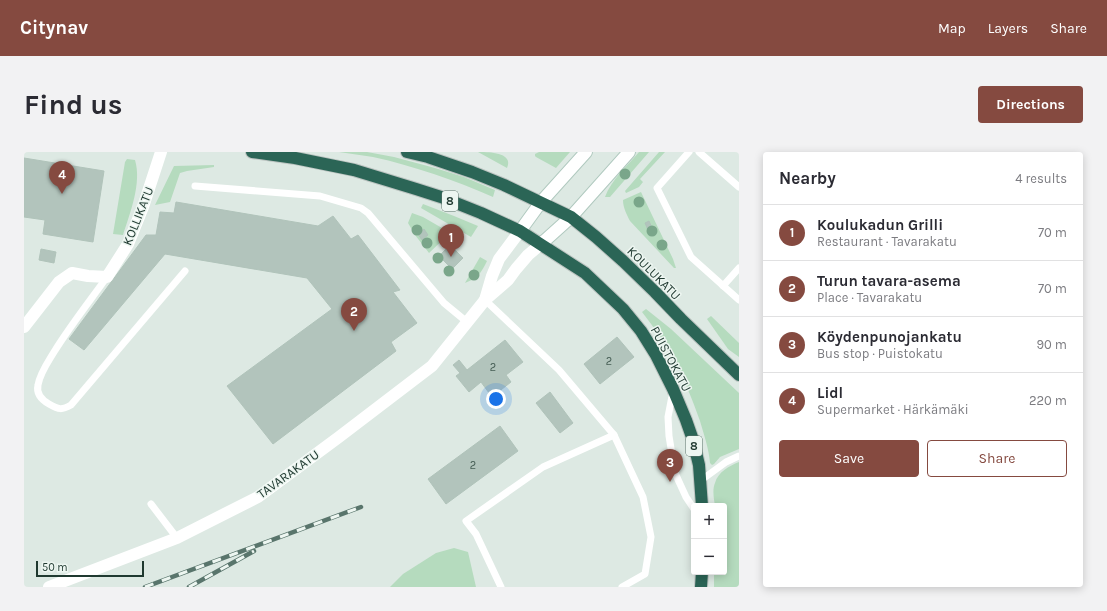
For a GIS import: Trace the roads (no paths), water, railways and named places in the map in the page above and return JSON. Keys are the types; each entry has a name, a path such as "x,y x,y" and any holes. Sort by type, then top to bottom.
{"highway":[{"name":"8","path":"252,152 310,161 354,170 441,197 520,231 541,244"},
{"name":"KOULUKATU","path":"407,152 428,157 472,172 541,202 571,217 623,261 739,376"},
{"name":"PUISTOKATU","path":"541,244 585,273 623,309 641,331 656,355 673,389 693,440 698,465 702,503"},
{"path":"701,587 702,575"}],"street":[{"name":"KOLLIKATU","path":"107,277 128,244 143,207 161,152"},
{"name":"TAVARAKATU","path":"485,300 499,259 541,202 586,152"},
{"name":"TAVARAKATU","path":"50,587 177,538 258,497 339,437 432,366 485,300 508,280 524,260 571,217 629,152"},
{"path":"24,327 59,282 72,273 107,277"}],"lane":[{"path":"689,152 657,188 692,257 739,300"},
{"path":"699,152 739,187"},
{"path":"195,186 320,196 361,208 368,213 444,303 467,322"},
{"path":"723,286 739,268"},
{"path":"107,277 69,329 43,370 37,386 39,396 45,402 57,409 64,409 72,405 185,271"},
{"path":"485,300 559,370 614,435 643,497 651,537 645,574 622,587"},
{"path":"673,389 668,417 669,436 675,473 691,504"},
{"path":"501,587 476,534 466,521 543,467 614,435"},
{"path":"700,482 726,462 739,456"},
{"path":"151,504 177,538"}],"railway":[{"path":"145,587 361,507"},
{"path":"189,587 254,551"}],"place":[{"name":"Lidl","path":"62,194"},
{"name":"Koulukadun Grilli","path":"451,257"},
{"name":"Turun tavara-asema","path":"354,331"},
{"name":"Köydenpunojankatu","path":"670,482"}]}
